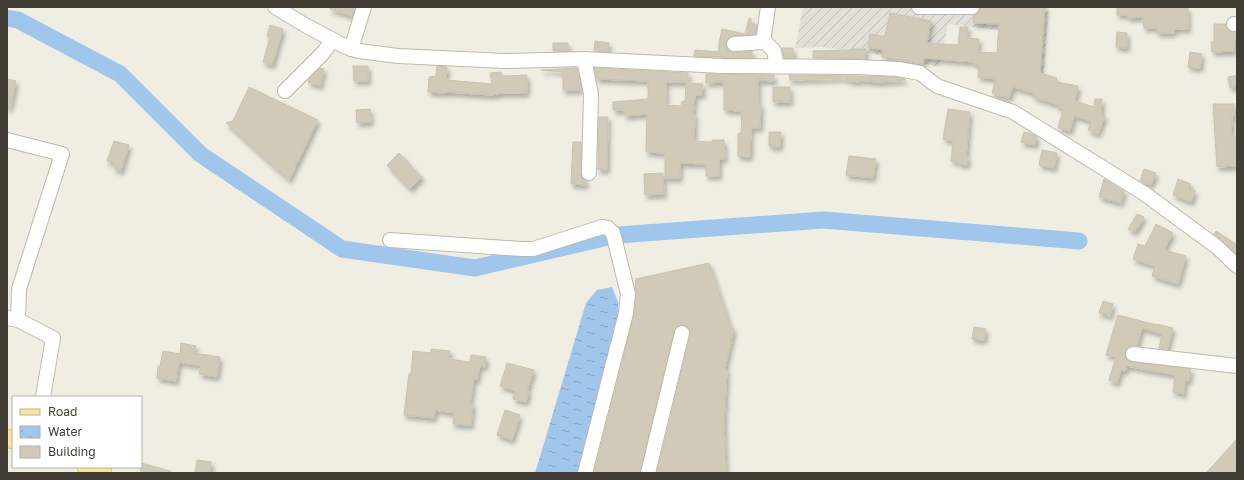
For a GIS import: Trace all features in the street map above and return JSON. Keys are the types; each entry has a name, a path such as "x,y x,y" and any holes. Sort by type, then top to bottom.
{"main road":[{"path":"89,468 103,473"}],"street":[{"path":"275,7 305,25 351,49 398,56 505,61 584,59 722,66 890,69 920,73 937,86 1013,112 1145,194 1217,246 1237,266"},
{"path":"351,49 364,7"},
{"path":"768,7 764,35 765,42 774,51 777,66"},
{"path":"919,7 972,7"},
{"path":"285,91 322,54 333,40"},
{"path":"734,44 765,42"},
{"path":"584,59 591,94 589,173"},
{"path":"7,140 62,154 19,289 13,319 53,338 43,396"},
{"path":"390,240 533,249 602,227 608,228 613,233 628,294 626,313 585,473"},
{"path":"648,473 682,333"},
{"path":"1133,354 1237,366"}],"shaded area":[{"path":"803,7 1049,7 1044,76 1007,72 1006,31 948,24 939,67 882,55 822,47 795,48"}],"water":[{"path":"612,287 618,302 619,322 580,473 535,473 586,303 597,290"}],"building":[{"path":"330,7 355,7 352,16 330,9"},
{"path":"980,7 1045,7 1040,73 1057,78 1056,82 1078,86 1075,101 1094,107 1095,99 1102,99 1101,115 1105,116 1098,134 1088,130 1091,121 1074,116 1070,131 1058,128 1063,109 1058,108 1059,105 1033,97 1034,93 1013,87 1009,98 992,93 996,79 978,77 979,64 974,64 974,62 924,58 923,64 882,57 883,50 868,47 870,34 885,37 890,13 931,21 927,43 958,45 960,27 968,27 967,38 979,39 978,52 997,53 999,24 973,23 974,15 979,12"},
{"path":"1117,7 1188,8 1188,29 1174,29 1174,33 1157,33 1157,28 1144,28 1143,17 1128,18 1128,15 1117,15"},
{"path":"749,18 751,18 751,23 757,25 756,34 730,37 726,41 726,45 727,49 731,52 752,51 752,58 694,56 695,50 719,52 722,29 745,34"},
{"path":"1214,24 1226,24 1226,28 1229,31 1237,32 1237,40 1234,40 1234,51 1212,52 1211,42 1214,42"},
{"path":"270,25 283,29 272,65 263,62 270,37 267,36"},
{"path":"1117,32 1127,33 1127,48 1116,47"},
{"path":"595,41 609,43 608,52 594,51"},
{"path":"553,43 568,43 568,51 553,51"},
{"path":"782,48 793,48 793,58 784,58"},
{"path":"866,49 865,59 813,58 813,51"},
{"path":"1190,52 1202,54 1200,68 1188,67"},
{"path":"353,66 368,66 368,81 354,81"},
{"path":"437,66 447,67 446,80 492,84 490,73 501,72 502,76 527,75 527,93 502,93 492,95 428,92 429,77 436,76"},
{"path":"320,68 324,69 320,86 308,82 309,79"},
{"path":"577,68 580,90 563,90 563,72 541,70"},
{"path":"594,68 688,73 688,82 666,82 666,105 681,106 682,101 685,102 686,83 703,84 702,95 695,95 693,115 695,115 694,141 712,142 712,140 724,140 725,159 719,159 719,176 706,176 706,164 680,163 680,178 665,178 665,153 646,152 647,114 625,116 624,110 613,110 613,102 648,99 648,81 597,79"},
{"path":"706,74 774,75 774,81 758,80 758,104 761,104 760,128 751,128 750,157 738,156 738,133 741,133 742,111 724,110 724,82 706,83"},
{"path":"789,75 897,77 905,80 877,82 859,80 859,82 846,80 846,78 790,80"},
{"path":"1237,75 1237,86 1230,88 1228,77"},
{"path":"7,79 16,81 10,108 7,108"},
{"path":"249,87 318,120 289,180 226,123 233,121"},
{"path":"773,87 790,87 790,102 773,102"},
{"path":"1213,104 1234,104 1231,136 1237,136 1237,166 1217,167"},
{"path":"370,109 371,122 357,123 356,110"},
{"path":"948,109 970,112 966,157 968,157 967,165 951,161 953,141 943,139"},
{"path":"599,117 608,117 607,170 598,169"},
{"path":"769,132 781,132 780,147 769,146"},
{"path":"1024,132 1037,137 1035,145 1021,142"},
{"path":"114,141 129,145 121,171 114,168 114,163 107,161"},
{"path":"573,142 581,142 581,173 582,177 586,181 586,185 571,184"},
{"path":"1042,150 1057,153 1054,168 1039,165"},
{"path":"399,153 422,177 410,189 387,165"},
{"path":"849,156 876,159 873,178 846,175"},
{"path":"1144,169 1156,173 1151,185 1140,181"},
{"path":"663,173 664,194 645,195 644,174"},
{"path":"1104,179 1124,191 1121,203 1099,197"},
{"path":"1178,179 1191,184 1190,190 1195,191 1191,202 1173,195"},
{"path":"1137,214 1144,217 1135,232 1128,229"},
{"path":"1156,224 1173,233 1164,250 1186,256 1178,284 1152,276 1155,266 1133,259 1138,244 1145,246"},
{"path":"1216,231 1237,245 1237,254 1214,234"},
{"path":"709,263 731,328 734,328 725,369 727,370 724,424 726,473 657,473 690,335 688,327 684,325 676,327 674,331 640,473 594,473 634,315 636,279"},
{"path":"1103,301 1113,304 1110,316 1099,313"},
{"path":"1118,315 1173,328 1167,349 1159,348 1162,334 1142,328 1137,346 1130,346 1126,349 1125,357 1128,361 1132,362 1191,369 1189,381 1185,380 1184,394 1173,392 1175,375 1127,366 1125,371 1121,370 1117,383 1109,380 1116,357 1106,355"},
{"path":"974,327 986,329 984,340 972,339"},
{"path":"181,343 196,346 194,353 220,357 217,377 199,374 201,366 179,362 176,381 157,378 158,366 160,366 163,351 180,354"},
{"path":"431,349 450,351 449,359 470,362 471,355 486,357 485,367 480,366 477,380 474,379 470,404 473,404 471,425 453,424 454,413 435,410 434,418 404,415 409,374 411,374 413,351 431,353"},
{"path":"507,363 534,370 527,391 529,392 526,402 513,399 515,391 500,386"},
{"path":"505,410 520,415 512,440 497,435"},
{"path":"1237,439 1237,464 1235,473 1206,473"},
{"path":"197,460 211,462 210,473 195,473"},
{"path":"142,463 170,471 170,473 141,473"}],"waterway":[{"path":"7,18 18,20 120,74 200,154 342,249 475,268 608,237"},
{"path":"618,235 823,220 1079,241"}]}
